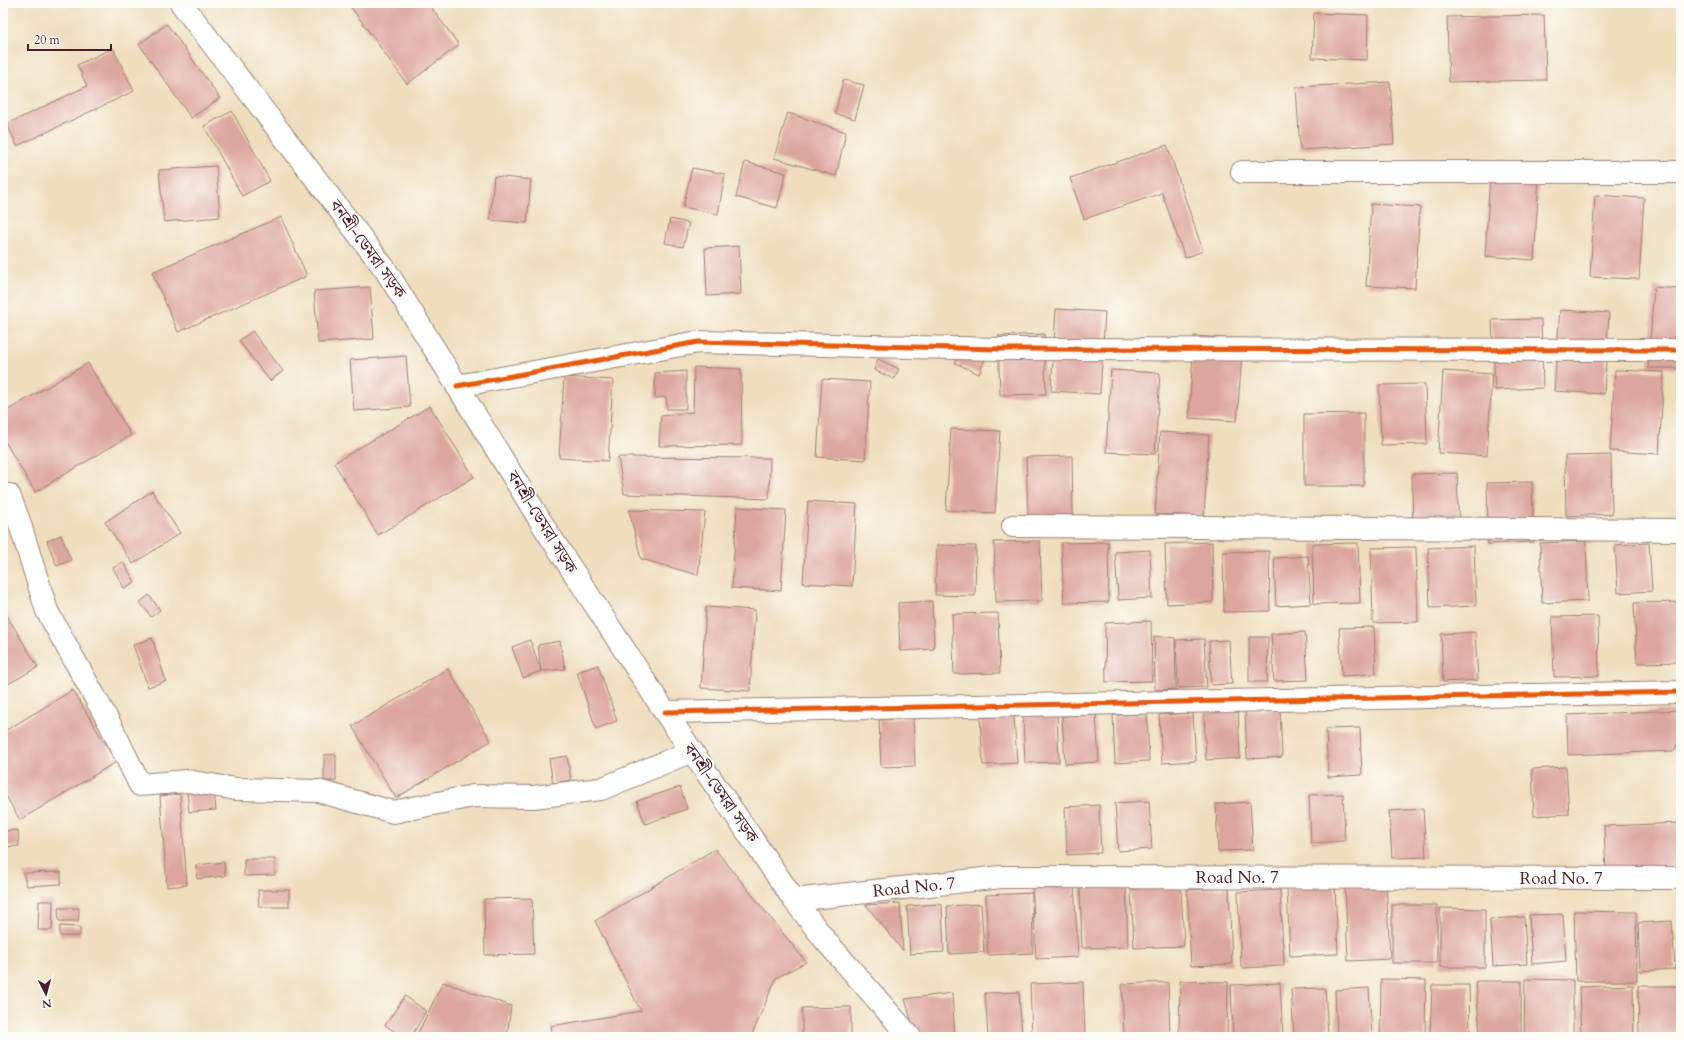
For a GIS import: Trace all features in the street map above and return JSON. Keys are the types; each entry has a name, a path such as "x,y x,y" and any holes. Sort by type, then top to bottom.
{"street":[{"name":"বনশ্রী-ডেমরা সড়ক","path":"181,3 385,269 548,533 665,712 794,900 825,940 910,1037"},
{"path":"1242,172 1681,172"},
{"path":"457,386 698,342 1007,349 1681,350"},
{"path":"9,495 18,518 47,611 110,724 140,785 187,781 236,789 318,791 393,812 473,796 533,798 601,789 692,751"},
{"path":"1013,526 1681,530"},
{"path":"665,712 1681,692"},
{"name":"Road No. 7","path":"794,900 1001,877 1681,878"}],"building":[{"path":"348,3 428,3 459,45 407,84"},
{"path":"1314,13 1368,15 1367,60 1312,58"},
{"path":"1544,15 1546,80 1449,82 1447,17"},
{"path":"167,24 220,98 191,118 139,44"},
{"path":"113,48 134,91 17,146 7,124 87,86 77,65"},
{"path":"843,80 864,85 855,119 835,114"},
{"path":"1390,82 1394,144 1300,150 1296,87"},
{"path":"232,111 270,181 242,196 204,126"},
{"path":"788,113 846,132 836,176 774,158"},
{"path":"1167,145 1203,251 1185,258 1162,193 1084,219 1070,178"},
{"path":"745,162 786,173 777,208 736,197"},
{"path":"216,166 220,217 164,222 159,170"},
{"path":"692,168 725,174 718,214 683,207"},
{"path":"1490,175 1539,178 1534,260 1485,256"},
{"path":"494,176 531,180 527,223 490,220"},
{"path":"1595,195 1644,198 1639,279 1590,277"},
{"path":"1371,204 1420,207 1415,288 1366,286"},
{"path":"281,217 307,276 178,332 152,272"},
{"path":"670,219 689,223 683,247 665,243"},
{"path":"739,246 741,294 707,296 705,248"},
{"path":"370,287 374,339 318,343 314,291"},
{"path":"1654,287 1681,289 1681,368 1648,368"},
{"path":"1056,309 1105,312 1100,394 1051,391"},
{"path":"1560,310 1609,313 1604,394 1554,391"},
{"path":"1541,319 1543,388 1495,390 1492,320"},
{"path":"252,331 283,371 270,381 239,341"},
{"path":"1044,334 1046,394 1000,395 998,336"},
{"path":"1194,336 1243,339 1237,421 1189,418"},
{"path":"963,346 986,356 979,374 955,363"},
{"path":"406,356 410,407 354,411 350,360"},
{"path":"878,359 899,369 894,379 874,370"},
{"path":"88,363 131,435 35,492 3,438 3,413"},
{"path":"694,367 741,369 742,445 659,446 661,416 693,412"},
{"path":"1111,370 1160,373 1155,454 1106,452"},
{"path":"1615,370 1664,372 1659,454 1610,451"},
{"path":"686,371 686,409 667,409 666,397 655,398 655,373"},
{"path":"1443,371 1492,374 1487,456 1438,453"},
{"path":"564,377 613,380 608,461 559,458"},
{"path":"822,379 870,382 865,460 817,457"},
{"path":"1425,384 1427,444 1381,445 1379,385"},
{"path":"430,406 474,477 378,535 334,463"},
{"path":"1364,413 1364,486 1304,486 1304,414"},
{"path":"951,429 1000,431 995,513 946,510"},
{"path":"1160,432 1209,435 1204,516 1155,514"},
{"path":"1611,455 1612,514 1566,516 1565,456"},
{"path":"1072,456 1073,515 1028,517 1026,457"},
{"path":"618,457 770,458 769,499 624,494"},
{"path":"1457,473 1459,532 1413,534 1412,474"},
{"path":"1532,482 1534,542 1488,544 1487,483"},
{"path":"152,491 180,533 133,564 105,522"},
{"path":"808,501 857,504 852,586 803,583"},
{"path":"737,507 786,510 781,591 732,588"},
{"path":"629,510 705,512 698,575 641,559"},
{"path":"61,535 71,560 57,566 47,541"},
{"path":"1040,541 1042,601 996,602 994,542"},
{"path":"1586,541 1588,601 1542,603 1540,543"},
{"path":"1108,542 1109,602 1064,603 1061,543"},
{"path":"1212,542 1213,602 1167,604 1165,544"},
{"path":"1358,543 1360,603 1314,604 1312,544"},
{"path":"1649,543 1652,591 1618,593 1615,545"},
{"path":"937,545 976,546 975,596 935,595"},
{"path":"1474,546 1476,606 1430,608 1428,548"},
{"path":"1416,547 1418,622 1373,623 1371,548"},
{"path":"1150,550 1152,598 1118,600 1115,552"},
{"path":"1269,551 1270,611 1224,612 1223,552"},
{"path":"1308,556 1311,604 1276,606 1274,558"},
{"path":"123,562 135,582 124,588 113,568"},
{"path":"149,595 160,610 151,617 140,602"},
{"path":"932,601 934,649 900,651 898,603"},
{"path":"1681,602 1681,662 1637,663 1634,603"},
{"path":"706,607 755,610 750,691 701,688"},
{"path":"3,609 38,667 3,687"},
{"path":"998,613 1000,673 954,674 952,614"},
{"path":"1598,616 1599,676 1554,677 1552,617"},
{"path":"1151,621 1152,681 1106,682 1105,623"},
{"path":"1374,627 1376,674 1342,676 1339,628"},
{"path":"1305,632 1308,680 1274,681 1271,634"},
{"path":"1475,632 1478,680 1443,682 1441,634"},
{"path":"1154,636 1175,638 1176,689 1155,690"},
{"path":"1249,637 1268,637 1267,682 1249,682"},
{"path":"152,638 166,681 148,687 133,645"},
{"path":"1204,639 1207,687 1178,688 1176,640"},
{"path":"530,640 541,671 523,678 512,647"},
{"path":"1229,640 1232,684 1211,685 1209,641"},
{"path":"560,641 565,669 541,671 538,645"},
{"path":"598,665 617,721 596,729 577,672"},
{"path":"448,669 491,741 396,798 352,726"},
{"path":"73,690 116,762 20,820 3,791 3,732"},
{"path":"1280,709 1282,757 1247,759 1245,711"},
{"path":"1681,710 1681,737 1674,751 1568,755 1567,715"},
{"path":"1238,711 1240,758 1206,760 1204,712"},
{"path":"1193,713 1196,761 1162,763 1159,715"},
{"path":"1057,714 1059,762 1025,763 1023,716"},
{"path":"1096,714 1099,762 1065,764 1062,716"},
{"path":"1147,714 1149,761 1115,763 1113,715"},
{"path":"1014,716 1017,763 983,765 980,717"},
{"path":"913,718 915,766 881,767 879,720"},
{"path":"1360,728 1362,775 1328,777 1326,729"},
{"path":"336,754 336,781 324,781 324,755"},
{"path":"567,756 571,780 553,783 549,759"},
{"path":"1566,767 1569,814 1534,816 1532,769"},
{"path":"680,787 687,809 645,824 637,801"},
{"path":"214,791 216,810 189,812 187,793"},
{"path":"180,794 187,885 167,887 160,796"},
{"path":"1343,794 1345,841 1311,843 1309,795"},
{"path":"1149,801 1152,849 1118,851 1115,803"},
{"path":"1250,802 1253,850 1218,851 1216,804"},
{"path":"1099,805 1101,853 1067,855 1065,807"},
{"path":"1423,809 1426,857 1392,858 1389,811"},
{"path":"1681,823 1681,871 1606,875 1604,826"},
{"path":"18,830 19,846 3,847 3,831"},
{"path":"715,849 806,962 776,978 751,1037 553,1037 551,1026 641,1011 595,921"},
{"path":"244,859 275,859 275,875 244,876"},
{"path":"224,862 225,876 197,879 196,865"},
{"path":"61,872 61,884 27,886 23,873"},
{"path":"1074,881 1078,957 1036,959 1032,883"},
{"path":"1386,882 1390,959 1348,961 1345,885"},
{"path":"1335,886 1338,954 1290,956 1287,888"},
{"path":"1126,887 1128,947 1082,948 1080,888"},
{"path":"1181,887 1184,946 1134,948 1131,889"},
{"path":"1229,888 1232,964 1191,966 1187,890"},
{"path":"258,890 289,890 289,907 259,907"},
{"path":"1280,890 1284,966 1241,968 1238,892"},
{"path":"1032,893 1033,953 988,955 986,895"},
{"path":"532,898 534,954 485,955 484,899"},
{"path":"39,901 53,901 52,930 38,930"},
{"path":"900,903 903,951 866,905"},
{"path":"942,904 944,952 910,954 907,906"},
{"path":"981,904 984,952 949,954 947,906"},
{"path":"1392,905 1437,905 1437,963 1392,963"},
{"path":"58,908 79,908 78,921 59,921"},
{"path":"1440,908 1485,909 1485,967 1440,967"},
{"path":"1574,911 1636,912 1637,981 1576,981"},
{"path":"1563,914 1566,961 1532,964 1529,915"},
{"path":"1524,917 1527,964 1493,966 1490,919"},
{"path":"1672,921 1675,969 1640,971 1638,923"},
{"path":"60,926 80,927 80,936 60,936"},
{"path":"1680,940 1681,974 1679,974"},
{"path":"1381,979 1426,980 1425,1037 1380,1037"},
{"path":"1525,979 1573,980 1573,1037 1524,1037"},
{"path":"1180,981 1228,982 1227,1037 1179,1037"},
{"path":"1476,981 1521,981 1521,1037 1480,1037"},
{"path":"443,982 511,1006 507,1037 416,1037"},
{"path":"1083,982 1085,1037 1032,1037 1030,984"},
{"path":"1168,982 1170,1037 1124,1037 1122,984"},
{"path":"1280,983 1283,1037 1233,1037 1231,985"},
{"path":"1432,985 1469,985 1470,1037 1430,1037"},
{"path":"1633,985 1634,1037 1581,1037 1579,987"},
{"path":"1638,986 1679,986 1680,1037 1639,1037"},
{"path":"1325,988 1328,1035 1294,1037 1291,989"},
{"path":"1369,988 1372,1036 1337,1037 1335,990"},
{"path":"1019,992 1022,1037 988,1037 985,993"},
{"path":"952,993 955,1037 919,1037 915,1033 905,999"},
{"path":"405,996 426,1011 411,1037 403,1037 385,1025"},
{"path":"851,1007 851,1037 802,1037 802,1008"}],"cycle path":[{"path":"457,386 698,342 999,349 1681,350"},
{"path":"665,712 1681,692"}]}
